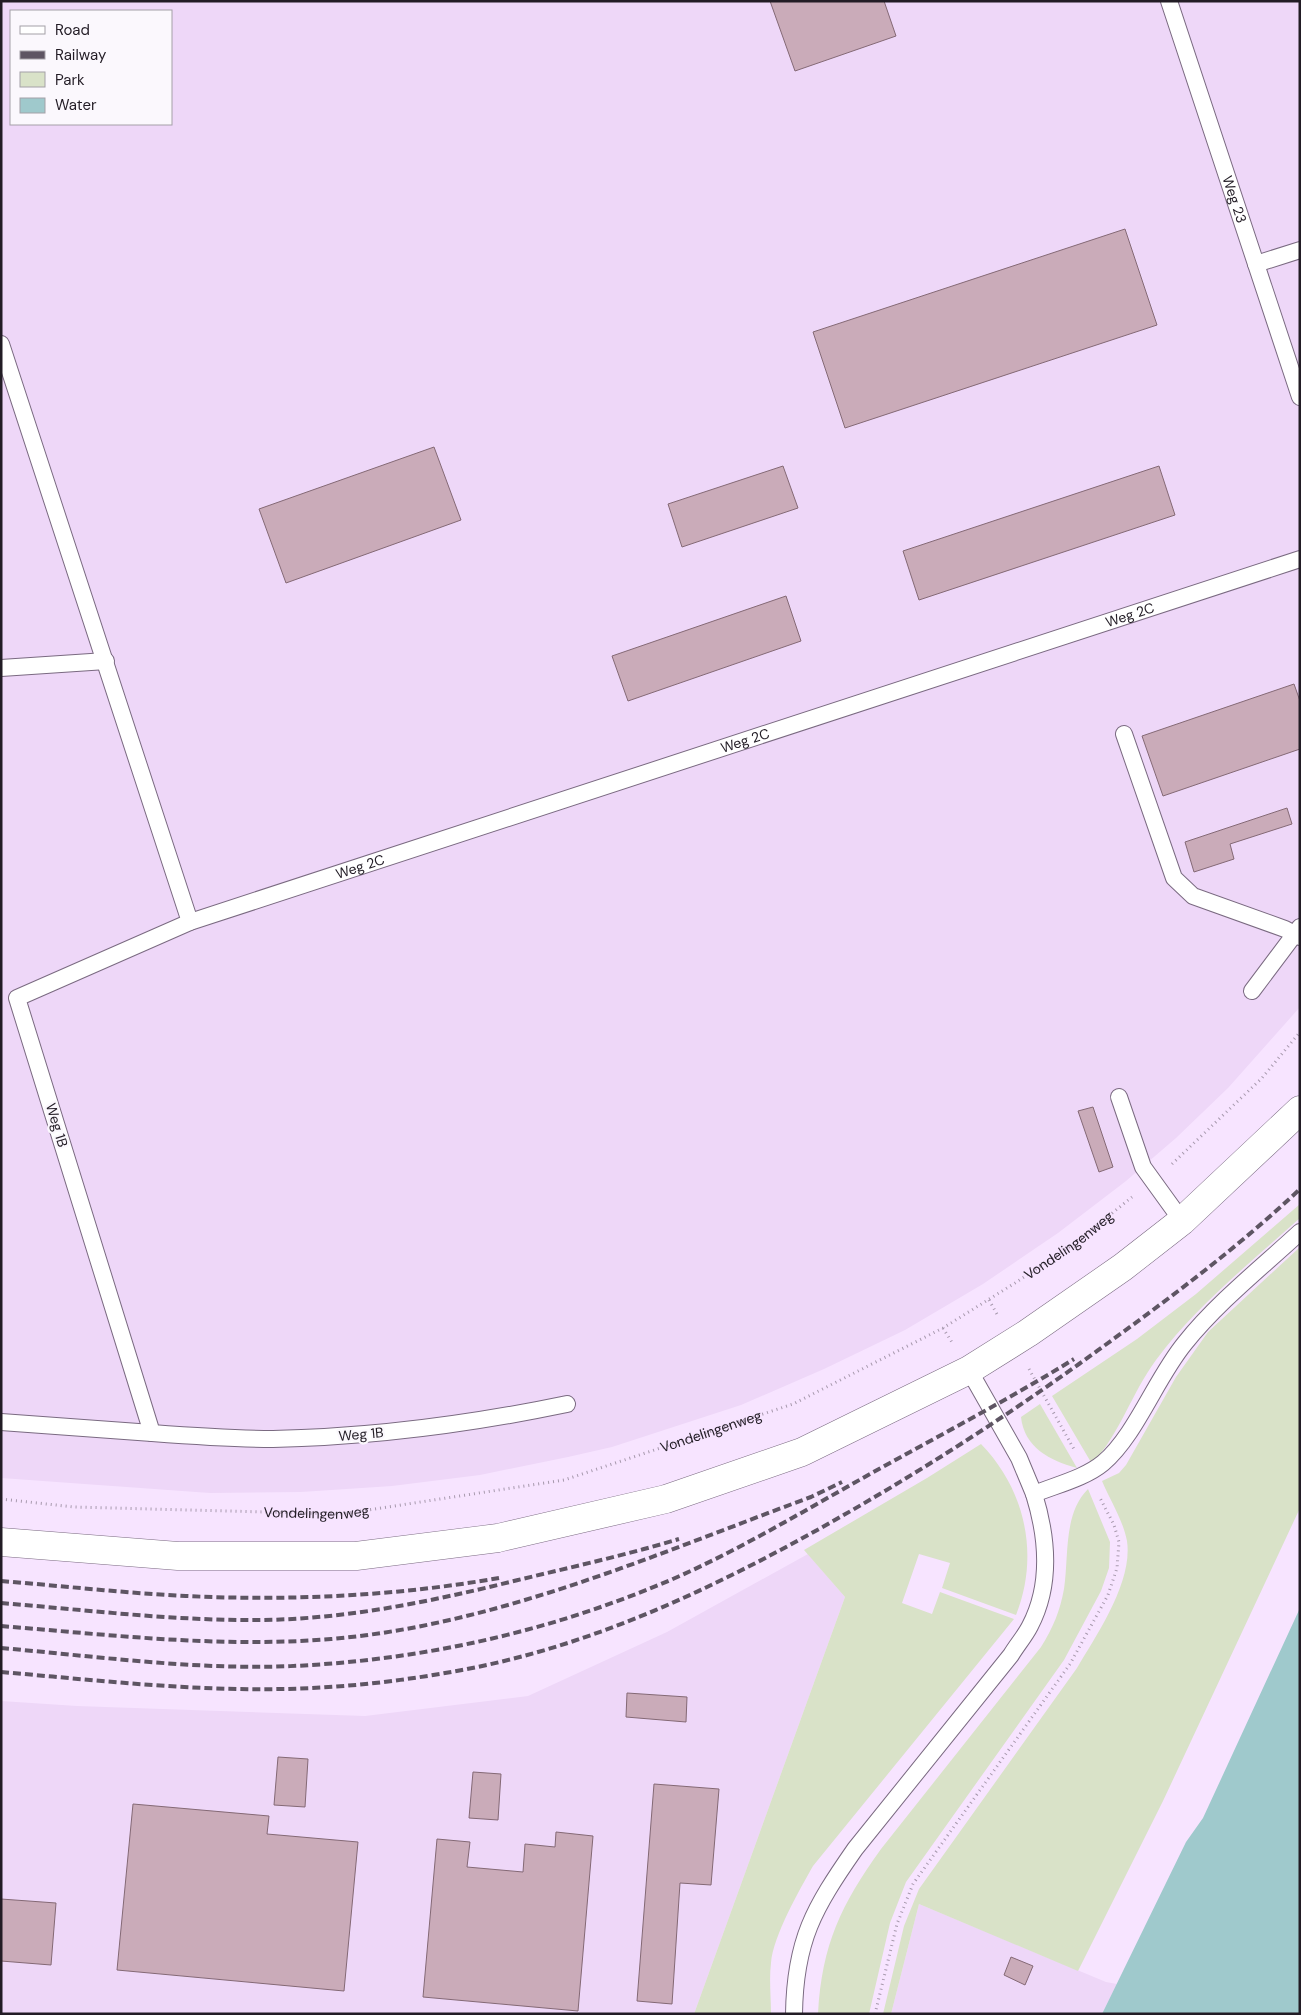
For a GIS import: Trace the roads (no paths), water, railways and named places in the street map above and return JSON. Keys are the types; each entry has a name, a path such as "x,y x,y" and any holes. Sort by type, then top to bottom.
{"street":[{"path":"1,1542 178,1556 356,1556 498,1538 666,1499 802,1452 969,1370 1123,1267 1182,1221 1300,1110"}],"lane":[{"name":"Weg 23","path":"1169,1 1300,397"},
{"path":"1256,264 1300,250"},
{"path":"1,344 190,922"},
{"name":"Weg 2C","path":"190,922 1300,559"},
{"path":"1,668 106,661"},
{"path":"1124,734 1174,878 1193,896 1206,902 1298,933 1252,991"},
{"name":"Weg 1B","path":"152,1433 18,998 190,922"},
{"path":"1119,1097 1143,1167 1182,1221"},
{"path":"1034,1494 1079,1476 1102,1464 1119,1447 1165,1371 1200,1325 1300,1232"},
{"path":"794,2014 794,1984 800,1950 813,1914 855,1849 1011,1655 1030,1626 1042,1596 1045,1563 1044,1525 1034,1494 1019,1458 969,1370"},
{"name":"Weg 1B","path":"1,1422 227,1438 340,1436 488,1420 567,1404"}],"water":[{"path":"1300,1608 1300,2014 1102,2014 1186,1842 1203,1818"}],"railway":[{"path":"1,1672 212,1688 283,1689 328,1687 395,1681 462,1670 508,1660 598,1633 685,1597 769,1556 845,1514 947,1453 1046,1387 1164,1302 1247,1236 1300,1189"},
{"path":"1,1648 195,1665 272,1667 359,1661 407,1655 454,1647 547,1624 637,1593 707,1563 1026,1388 1074,1359"},
{"path":"1,1626 166,1639 248,1642 331,1639 393,1631 454,1619 515,1603 575,1584 811,1497 842,1482"},
{"path":"1,1603 196,1619 261,1620 326,1616 423,1602 599,1561 679,1539"},
{"path":"1,1581 163,1595 264,1598 382,1593 499,1578"}]}
